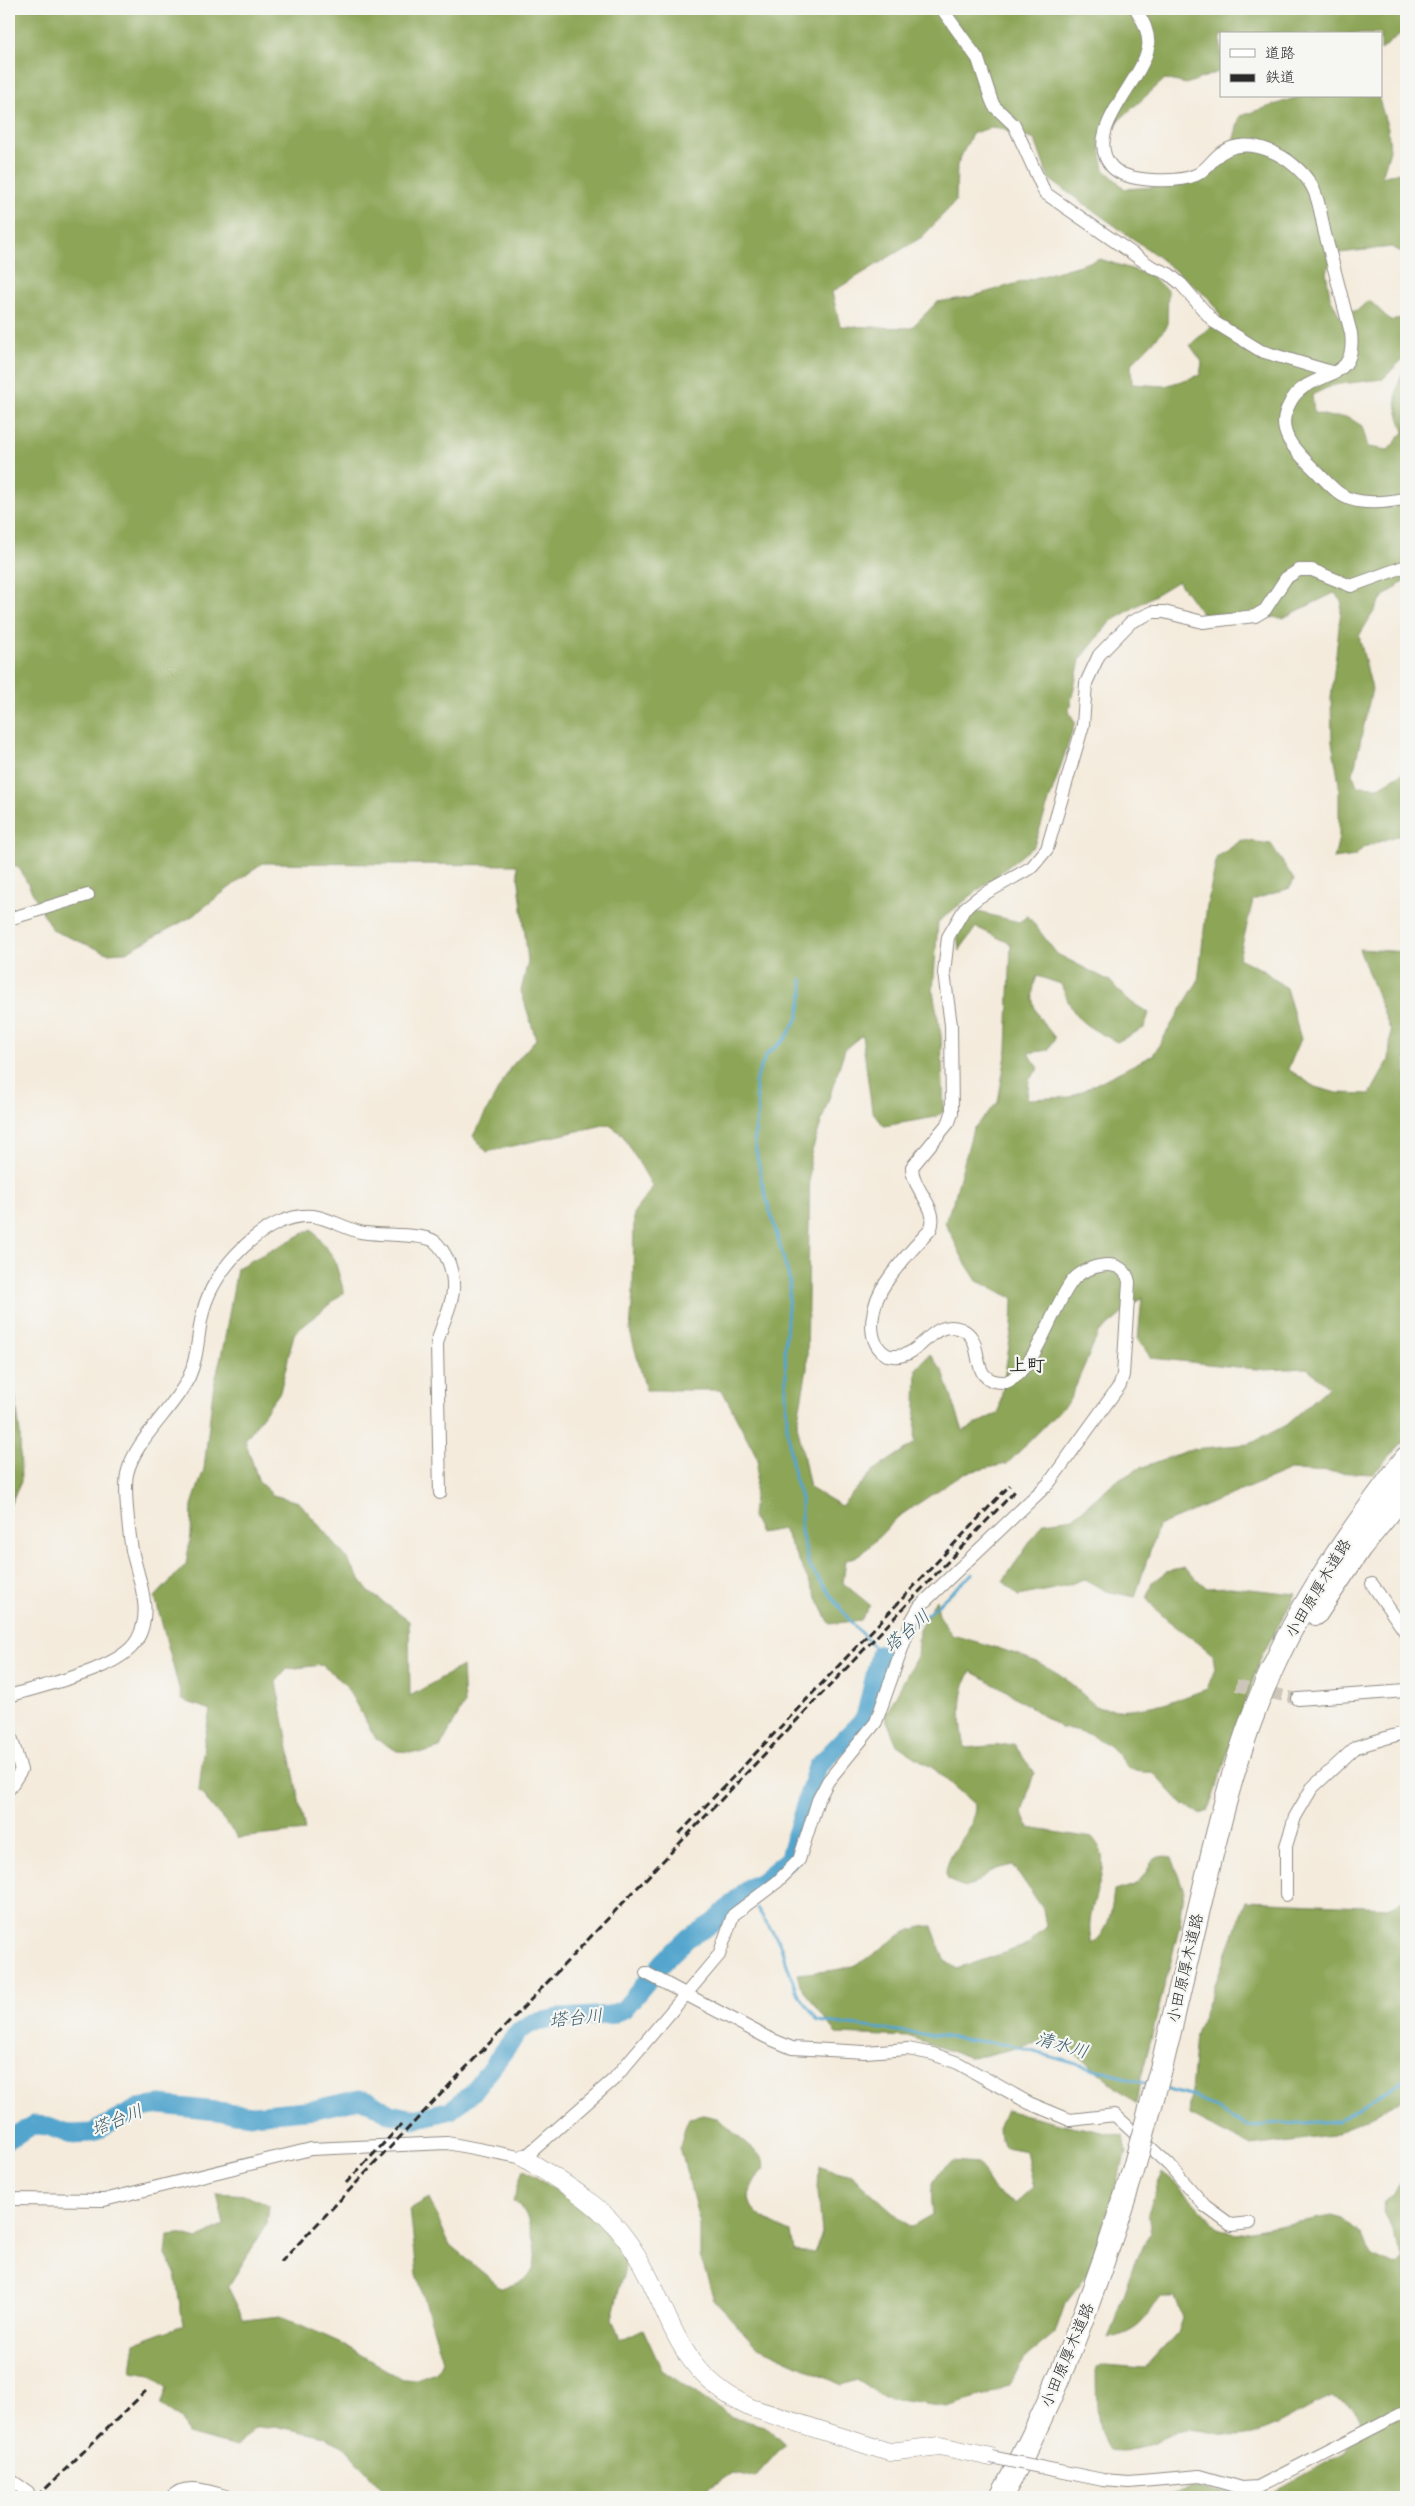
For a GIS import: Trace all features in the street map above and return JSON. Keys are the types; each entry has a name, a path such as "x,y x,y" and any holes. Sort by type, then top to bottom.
{"highway":[{"name":"小田原厚木道路","path":"1168,2068 1213,1848 1236,1768 1259,1700 1294,1624 1321,1576 1371,1504 1406,1458"},
{"name":"小田原厚木道路","path":"1017,2497 1068,2394 1104,2307 1226,1853 1262,1729 1286,1673 1312,1622 1360,1548 1406,1492"},
{"name":"小田原厚木道路","path":"1001,2497 1056,2385 1140,2172"}],"street":[{"path":"942,9 978,59 994,106 1014,125 1045,193 1152,267 1170,274 1190,293 1214,322 1228,331 1261,351 1335,373"},
{"path":"1136,9 1146,28 1148,48 1103,138 1106,158 1118,173 1138,179 1184,178 1196,175 1207,168 1220,153 1238,146 1270,150 1298,168 1314,193 1351,333 1350,355 1344,365 1335,373 1304,387 1290,402 1286,410 1284,426 1289,442 1336,492 1346,498 1363,501 1406,498"},
{"path":"524,2158 614,2079 719,1955 733,1915 777,1882 799,1860 825,1786 876,1722 912,1620 920,1606 1049,1483 1122,1380 1129,1282 1123,1270 1113,1266 1096,1266 1074,1278 1051,1323 1020,1372 1006,1382 995,1381 984,1375 979,1368 972,1339 961,1329 949,1327 938,1330 913,1352 903,1356 887,1355 875,1342 872,1318 883,1287 930,1230 933,1222 933,1214 914,1183 912,1167 949,1122 952,1113 952,1025 944,973 946,946 951,928 960,914 973,902 1032,867 1048,850 1084,725 1086,683 1099,655 1131,622 1153,612 1164,612 1203,622 1249,617 1265,610 1286,578 1300,570 1312,570 1351,586 1406,566"},
{"path":"9,919 88,895"},
{"path":"9,1696 111,1664 127,1653 138,1640 143,1625 145,1602 132,1548 126,1484 131,1463 136,1452 173,1404 189,1376 199,1348 203,1312 222,1271 262,1231 274,1223 303,1216 315,1216 344,1228 371,1234 424,1238 434,1241 442,1249 450,1265 454,1288 453,1302 440,1329 437,1344 440,1493"},
{"path":"1372,1584 1406,1632"},
{"path":"1298,1699 1406,1691"},
{"path":"9,1730 21,1770 9,1789"},
{"path":"1286,1895 1286,1846 1295,1817 1312,1788 1356,1747 1406,1732"},
{"path":"651,1976 684,1995 792,2048 865,2052 908,2049 933,2054 958,2063 1029,2103 1070,2120 1115,2115 1169,2165 1205,2206 1231,2225 1250,2224"},
{"path":"9,2199 104,2200 290,2152 320,2148 447,2143 524,2158 574,2191 615,2226 648,2271 665,2316 683,2349 709,2381 733,2399 750,2408 889,2452 940,2446 1103,2480 1129,2482 1200,2476 1242,2488 1258,2487 1406,2411"},
{"path":"9,2478 28,2492 22,2497"},
{"path":"172,2497 175,2493 187,2490 202,2490 229,2497"}],"green space":[{"path":"9,9 1406,9 1406,29 1382,49 1382,32 1220,32 1220,71 1186,84 1165,79 1098,139 1104,169 1125,189 1180,185 1230,153 1240,116 1295,98 1379,98 1388,129 1390,150 1382,177 1406,170 1406,254 1391,247 1340,253 1326,271 1330,297 1340,317 1359,309 1369,300 1391,321 1406,316 1406,356 1383,379 1333,385 1312,395 1314,413 1332,417 1348,417 1362,426 1368,447 1388,450 1404,432 1396,399 1398,385 1406,366 1406,580 1382,598 1359,636 1372,689 1353,774 1357,786 1379,787 1406,771 1406,838 1396,836 1364,847 1355,856 1334,859 1339,837 1339,784 1332,742 1331,698 1342,601 1334,593 1283,618 1201,613 1178,581 1110,622 1080,660 1069,711 1075,723 1034,846 938,922 933,991 941,1035 944,1111 936,1117 884,1126 872,1111 862,1035 845,1049 810,1157 807,1369 797,1424 810,1488 841,1506 873,1471 915,1443 917,1368 930,1354 943,1372 963,1431 999,1412 1012,1327 1013,1298 977,1281 963,1259 945,1222 955,1196 973,1129 998,1102 1007,1049 1011,944 976,927 959,951 957,930 974,911 1019,922 1028,916 1057,954 1110,981 1126,999 1149,1013 1144,1028 1117,1042 1087,1026 1081,1020 1071,1007 1061,984 1037,976 1033,995 1035,1010 1055,1038 1048,1050 1028,1053 1039,1068 1029,1080 1027,1099 1070,1097 1153,1055 1198,981 1207,905 1217,857 1242,840 1271,844 1294,880 1290,888 1253,900 1239,958 1263,970 1286,988 1301,1039 1288,1069 1315,1087 1337,1093 1370,1094 1389,1060 1391,1032 1359,949 1406,952 1406,1439 1373,1474 1290,1470 1158,1526 1135,1597 1106,1591 1084,1579 1059,1588 1018,1596 1003,1581 1044,1522 1073,1518 1113,1483 1140,1468 1192,1449 1250,1444 1286,1425 1329,1387 1307,1368 1265,1370 1151,1358 1138,1339 1142,1297 1098,1334 1069,1401 1007,1464 964,1473 898,1517 861,1555 846,1560 843,1583 870,1605 861,1620 830,1624 783,1529 760,1533 752,1517 758,1459 722,1390 646,1390 630,1331 633,1292 634,1212 653,1187 622,1134 608,1124 487,1152 473,1136 510,1068 536,1039 521,991 528,961 517,865 262,863 191,917 126,952 107,953 52,930 20,869 9,862","holes":["989,128 1001,129 1035,140 1049,179 1156,255 1211,300 1221,317 1190,345 1202,362 1200,375 1165,386 1132,384 1131,364 1167,327 1168,291 1150,275 1100,259 970,297 937,302 911,328 840,326 832,292 922,237 956,201 957,165 972,134"]},
{"path":"312,1229 334,1258 344,1292 294,1334 280,1392 245,1440 259,1482 273,1495 299,1502 345,1556 368,1591 409,1621 410,1696 462,1666 464,1704 440,1748 423,1753 397,1751 376,1739 344,1683 322,1665 287,1669 276,1682 305,1831 239,1838 199,1791 210,1710 182,1700 155,1597 186,1564 191,1535 192,1505 204,1469 213,1390 224,1343 237,1268"},
{"path":"9,1349 20,1433 21,1482 9,1507"},
{"path":"1184,1568 1207,1588 1230,1587 1296,1594 1261,1657 1208,1811 1201,1814 1183,1805 1153,1772 1142,1772 1129,1768 1105,1743 1078,1731 1061,1728 1002,1688 971,1671 964,1689 961,1709 965,1748 1014,1744 1034,1773 1022,1812 1029,1828 1093,1838 1100,1848 1102,1872 1090,1920 1092,1944 1106,1927 1114,1891 1137,1883 1158,1857 1172,1857 1184,1891 1180,1925 1142,2074 1137,2104 1073,2051 1053,2039 983,2056 968,2057 910,2037 836,2034 800,1985 797,1974 835,1970 855,1965 910,1930 932,1926 944,1960 957,1969 1027,1945 1046,1926 1043,1909 1013,1865 992,1871 970,1886 965,1887 946,1878 950,1859 970,1826 974,1816 975,1805 934,1769 897,1745 885,1716 917,1656 919,1630 936,1599 939,1615 952,1635 1007,1651 1048,1668 1063,1677 1100,1708 1141,1708 1168,1702 1207,1689 1215,1669 1213,1655 1170,1622 1147,1599 1152,1582 1166,1572"},
{"path":"1406,1899 1406,2098 1332,2136 1251,2146 1189,2115 1196,2034 1246,1901 1388,1907"},
{"path":"1006,2110 1123,2136 1126,2153 1086,2277 1065,2304 1055,2333 1027,2356 1008,2385 988,2395 946,2407 884,2398 858,2380 842,2385 756,2346 714,2300 700,2255 700,2224 680,2147 689,2118 703,2115 717,2118 764,2159 765,2167 755,2180 750,2191 749,2200 752,2208 768,2220 791,2232 794,2251 814,2253 822,2233 818,2191 819,2166 851,2175 910,2227 933,2214 931,2196 933,2183 939,2173 953,2161 977,2163 995,2191 1015,2204 1034,2187 1026,2151 1005,2147 998,2129"},
{"path":"523,2169 587,2209 615,2233 626,2263 612,2318 620,2340 643,2329 662,2370 732,2418 765,2426 785,2444 755,2477 732,2473 696,2497 389,2497 343,2446 324,2437 276,2426 255,2428 237,2447 187,2434 182,2419 161,2405 167,2388 150,2374 131,2371 135,2343 183,2325 175,2273 166,2255 168,2235 178,2234 198,2239 224,2225 217,2193 247,2195 269,2205 267,2224 228,2287 244,2320 281,2316 339,2342 402,2379 416,2379 436,2372 443,2361 417,2274 410,2209 429,2198 449,2244 500,2287 512,2285 528,2276 535,2262 534,2243 527,2217 523,2210 513,2202"},
{"path":"1162,2173 1179,2186 1218,2227 1236,2234 1331,2216 1342,2219 1360,2234 1373,2255 1398,2266 1404,2259 1384,2212 1386,2200 1394,2193 1406,2176 1406,2497 1164,2497 1191,2489 1266,2496 1344,2452 1361,2423 1360,2417 1351,2405 1333,2396 1275,2426 1251,2434 1231,2436 1188,2430 1171,2434 1138,2448 1120,2451 1109,2450 1104,2441 1099,2421 1096,2368 1105,2365 1145,2368 1178,2332 1183,2317 1175,2297 1160,2297 1139,2325 1127,2333 1108,2339 1135,2261 1151,2233 1148,2213"}],"waterway":[{"path":"802,979 803,992 798,1018 785,1039 766,1055 755,1082 758,1111 754,1139 762,1183 790,1281 785,1346 787,1426 794,1477 801,1498 801,1531 809,1566 850,1621 880,1654 902,1635"},
{"name":"塔台川","path":"917,1623 972,1574"},
{"name":"塔台川","path":"9,2139 33,2125 48,2126 69,2134 92,2133 139,2108 161,2105 253,2115 316,2109 359,2099 371,2102 390,2114 414,2119 451,2110 473,2092 519,2031 532,2023 559,2018 609,2015 624,2009 664,1961 688,1938 713,1923 747,1889 761,1882 788,1860 817,1767 865,1718 880,1654"},
{"name":"清水川","path":"747,1889 750,1895"},
{"name":"清水川","path":"757,1908 779,1942 796,1990 818,2021 1010,2045 1147,2084"},
{"name":"清水川","path":"1163,2088 1190,2095 1247,2126 1337,2121 1406,2077"}],"tunnel":[{"path":"1236,1685 1298,1699"}],"railway":[{"path":"679,1834 1010,1485"},
{"path":"281,2262 1016,1490"},
{"path":"346,2183 403,2123"},
{"path":"37,2497 148,2389"}],"district":[{"name":"上町","path":"1027,1365"}]}
